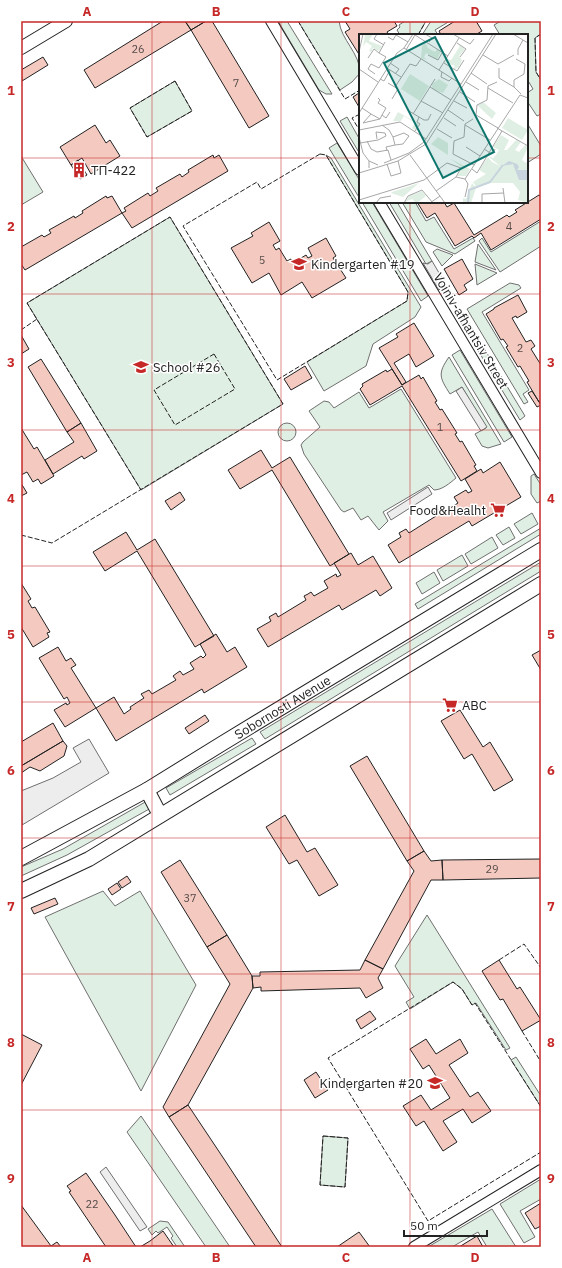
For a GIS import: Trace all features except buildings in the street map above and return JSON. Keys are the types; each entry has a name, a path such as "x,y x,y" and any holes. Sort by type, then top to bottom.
{"main road":[{"name":"Sobornosti Avenue","path":"21,858 147,790 223,742 541,550"},
{"path":"21,891 88,859 541,584"},
{"path":"147,790 160,815"}],"street":[{"path":"21,48 66,21"},
{"path":"271,21 359,168"},
{"name":"Voiniv-afhantsiv Street","path":"380,203 541,473"},
{"path":"414,1247 541,1170"}],"green space":[{"path":"278,21 287,21 332,94 326,94 319,90"},
{"path":"298,21 339,21 340,28 357,59 359,66 359,74 352,82 340,90"},
{"path":"405,21 426,21 419,34 399,34 397,30 400,27 399,25"},
{"path":"431,21 450,21 435,30 437,34 423,34"},
{"path":"501,21 541,21 541,34 535,38 536,72 541,80 541,114 537,116 528,102 528,92 533,89 528,81 528,34 499,34 494,25"},
{"path":"175,81 192,111 147,137 130,108"},
{"path":"347,117 359,138 359,152 340,121"},
{"path":"528,125 541,146 541,154 528,162"},
{"path":"337,143 359,179 359,197 329,148"},
{"path":"326,155 331,158 421,307 415,317 373,344 366,366 324,391 307,362 407,301 408,292"},
{"path":"21,156 43,192 21,205"},
{"path":"363,203 373,203 428,296 421,301"},
{"path":"390,203 398,203 432,261 426,264"},
{"path":"403,203 416,203 426,221 434,217 454,249 473,238 475,241 455,254 426,242"},
{"name":"School #26","path":"170,217 283,404 141,490 27,303"},
{"path":"541,221 541,246 500,272 479,241 482,238 491,252"},
{"path":"478,244 496,270 475,262"},
{"path":"437,249 453,255 442,266 433,252"},
{"path":"475,264 497,273 477,285"},
{"path":"510,283 519,285 521,288 482,312 529,390 523,394 528,402 524,404 467,309"},
{"path":"462,312 525,416 520,420 459,319"},
{"path":"460,350 512,437 504,442 452,355"},
{"path":"449,357 501,444 488,448 482,446 475,434 486,428 462,387 450,394 447,389 442,380 441,372"},
{"path":"401,389 456,478 446,486 437,490 434,490 429,485 383,512 388,521 379,530 368,516 361,520 353,508 344,512 341,510 304,454 301,445 320,427 309,411 324,401 329,402 334,408 359,392 369,408"},
{"path":"287,423 293,426 296,432 293,438 287,441 281,438 278,432 281,426"},
{"path":"534,474 541,485 541,501 537,503 531,494 531,476"},
{"path":"532,513 538,524 521,534 514,524"},
{"path":"509,527 515,538 503,545 496,535"},
{"path":"541,528 541,534 418,609 415,604"},
{"path":"492,537 498,548 471,564 465,554"},
{"path":"462,555 468,566 443,581 437,570"},
{"path":"541,562 541,571 265,739 260,732"},
{"path":"434,572 440,583 422,594 416,583"},
{"path":"252,738 256,744 170,795 166,788"},
{"path":"147,801 151,808 67,855 21,876 21,867 63,849"},
{"path":"103,891 115,906 140,891 196,985 141,1091 45,917"},
{"path":"427,915 510,1048 506,1050 476,1003 472,1005 462,989 453,982 410,1009 406,1002 414,997 395,966"},
{"path":"516,1057 541,1096 541,1107 511,1060"},
{"path":"141,1116 230,1247 206,1247 127,1132"},
{"path":"323,1136 348,1138 345,1187 320,1185"},
{"path":"541,1179 541,1199 520,1211 535,1237 524,1243 500,1204"},
{"path":"492,1209 516,1247 487,1247 478,1232 452,1247 428,1247"},
{"path":"160,1221 168,1222 185,1247 177,1247 171,1238 173,1236 167,1227 158,1233 156,1231 152,1235 148,1229"}],"shaded area":[{"path":"432,261 445,283 439,290 423,263 428,264"},
{"path":"462,387 487,427 481,431 456,391"},
{"path":"428,487 432,494 391,520 387,513"},
{"path":"89,739 109,773 22,825 21,791 53,778 81,762 73,748"},
{"path":"106,1167 147,1227 140,1231 100,1172"}],"fence":[{"path":"298,21 345,99 359,91"},
{"path":"419,34 426,21"},
{"path":"541,34 535,38 536,72 541,80"},
{"path":"175,81 192,111 147,137 130,108 175,81"},
{"path":"359,114 352,118 359,129"},
{"path":"320,154 326,155 408,292 407,301 277,380 183,226 257,182 261,189 320,154"},
{"path":"21,535 52,543 283,404 170,217 27,303 141,490"},
{"path":"21,330 37,319"},
{"path":"214,354 235,389 175,425 154,390 214,354"},
{"path":"499,960 524,944 541,968"},
{"path":"541,1107 475,1003 472,1005 462,989 453,982 328,1058 428,1221 541,1152"},
{"path":"522,1031 541,1062"},
{"path":"323,1136 348,1138 345,1187 320,1185 323,1136"}],"place":[{"name":"ТП-422","path":"79,170"},
{"name":"Kindergarten #19","path":"299,264"},
{"name":"School #26","path":"141,367"},
{"name":"Food&Healht","path":"498,510"},
{"name":"АВС","path":"450,705"},
{"name":"Kindergarten #20","path":"435,1083"}]}
